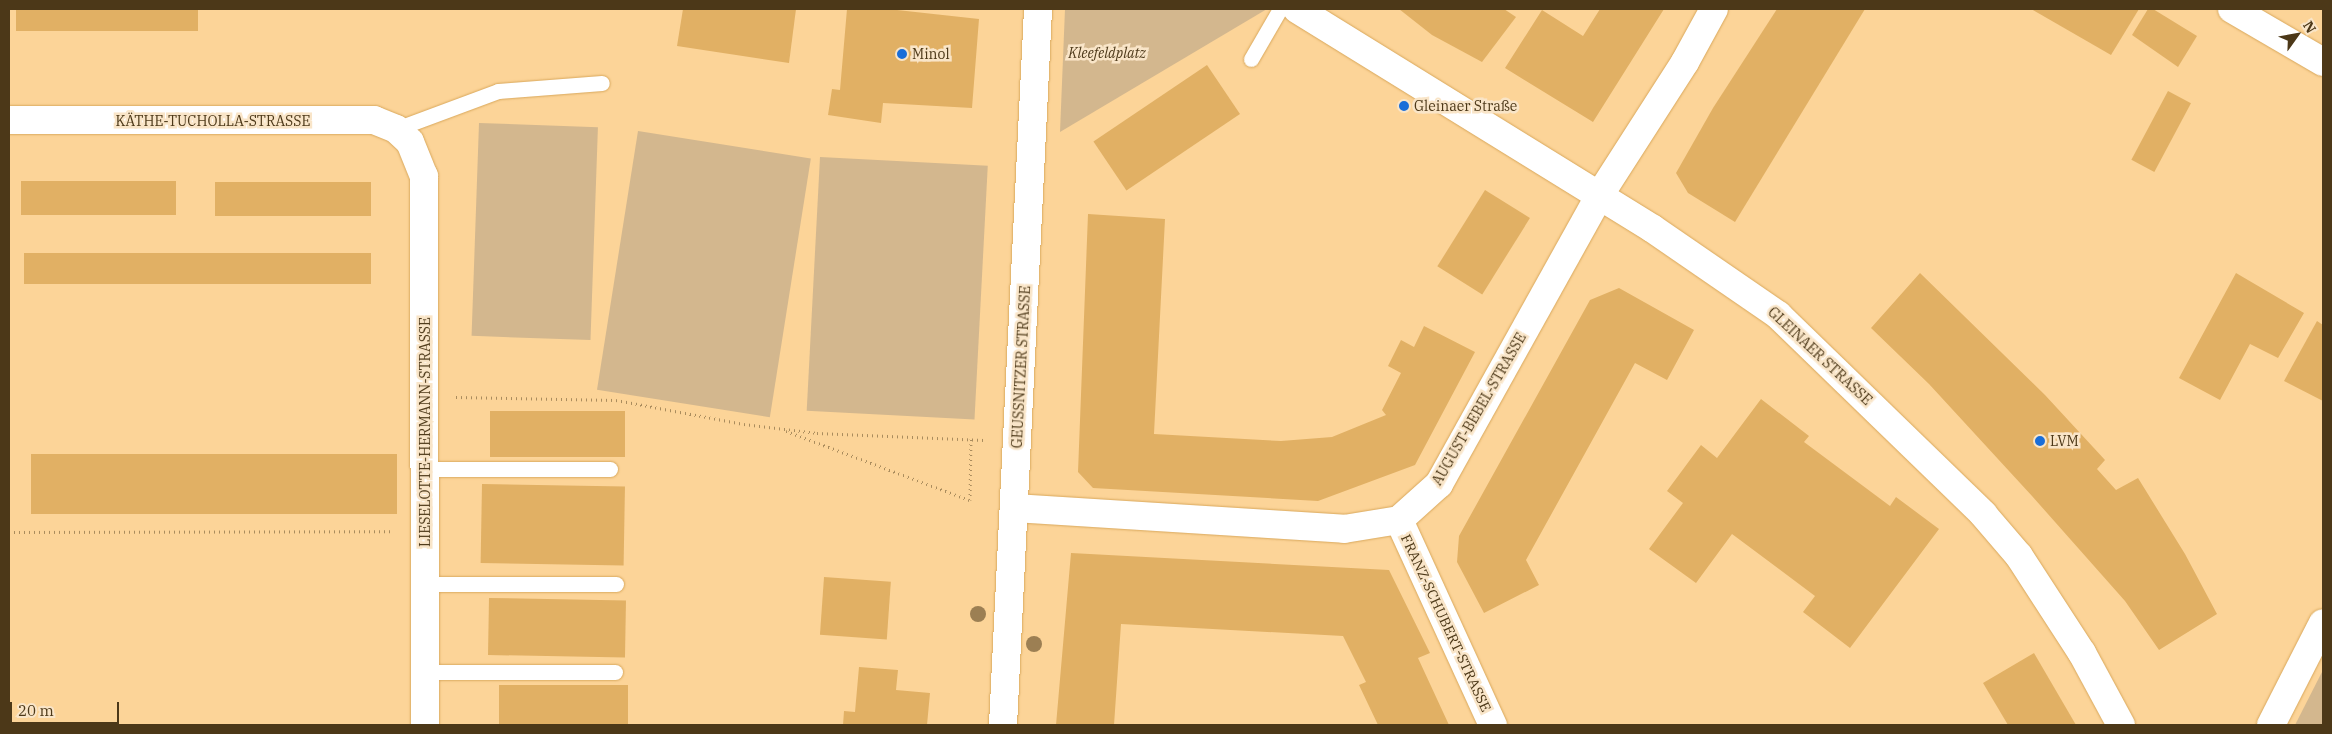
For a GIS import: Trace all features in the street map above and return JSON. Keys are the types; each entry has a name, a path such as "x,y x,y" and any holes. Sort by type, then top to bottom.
{"street":[{"name":"GEUSSNITZER STRASSE","path":"1002,725 1038,9"},
{"name":"GLEINAER STRASSE","path":"1297,9 1694,255 1778,315 1983,514 2046,594 2121,725"},
{"name":"AUGUST-BEBEL-STRASSE","path":"1399,520 1439,484 1599,196 1680,69 1714,9"},
{"path":"2232,9 2323,62"},
{"name":"KÄTHE-TUCHOLLA-STRASSE","path":"9,120 374,120 403,136"},
{"name":"LIESELOTTE-HERMANN-STRASSE","path":"403,136 424,176 425,725"},
{"path":"1014,508 1344,529 1399,520"},
{"name":"FRANZ-SCHUBERT-STRASSE","path":"1399,520 1493,725"},
{"path":"2272,725 2323,623"}],"lane":[{"path":"1251,59 1280,9"},
{"path":"403,136 498,91 602,83"},
{"path":"425,468 610,469"},
{"path":"424,584 616,584"},
{"path":"425,672 615,672"}],"path":[{"path":"425,396 616,400 781,429 1017,441"},
{"path":"781,429 970,500 971,439"},
{"path":"9,532 424,530"}],"green space":[{"name":"Kleefeldplatz","path":"1065,9 1267,9 1060,132"},
{"path":"479,123 598,127 590,340 472,336"},
{"path":"638,131 811,158 770,417 597,390"},
{"path":"820,157 988,166 974,419 807,411"},
{"path":"2323,670 2323,725 2295,725"}],"building":[{"path":"16,9 198,9 198,31 16,31"},
{"path":"683,9 796,9 789,63 677,46"},
{"path":"847,9 888,9 979,19 972,108 883,103 881,123 828,115 832,89 840,90"},
{"path":"1399,9 1504,9 1516,17 1482,62 1432,35"},
{"path":"1600,9 1664,9 1593,122 1505,68 1542,10 1583,36"},
{"path":"1777,9 1865,9 1735,222 1688,193 1676,173 1713,108"},
{"path":"2031,9 2139,9 2111,55"},
{"path":"2148,9 2153,9 2197,36 2178,67 2132,35"},
{"path":"1207,65 1240,114 1126,191 1093,142"},
{"path":"2168,91 2191,103 2154,172 2131,160"},
{"path":"21,181 176,181 176,215 21,215"},
{"path":"215,182 371,182 371,216 215,216"},
{"path":"1485,190 1530,218 1482,294 1437,266"},
{"path":"1088,214 1165,219 1154,434 1281,441 1332,437 1386,415 1382,410 1401,373 1388,366 1401,340 1414,347 1424,326 1475,352 1415,465 1318,501 1093,488 1078,472"},
{"path":"24,253 371,253 371,284 24,284"},
{"path":"1920,273 2045,395 2105,460 2097,469 2116,490 2138,478 2185,554 2217,614 2159,650 2125,601 2032,496 1929,384 1871,328"},
{"path":"2236,273 2304,313 2278,358 2250,344 2220,400 2179,378"},
{"path":"1619,288 1694,330 1667,380 1635,363 1526,560 1539,585 1484,613 1457,562 1459,536 1590,300"},
{"path":"2317,321 2323,325 2323,401 2284,381"},
{"path":"1761,399 1809,436 1804,442 1890,506 1896,497 1939,529 1850,648 1803,612 1815,596 1732,534 1696,583 1649,549 1683,503 1667,491 1701,445 1717,458"},
{"path":"490,411 625,411 625,457 490,457"},
{"path":"31,454 397,454 397,514 31,514"},
{"path":"482,484 625,486 624,565 481,563"},
{"path":"1071,553 1389,570 1430,653 1418,658 1449,725 1378,725 1359,685 1366,682 1343,636 1121,624 1114,725 1056,725"},
{"path":"824,577 891,582 887,640 820,635"},
{"path":"489,598 626,600 625,657 488,655"},
{"path":"2034,653 2076,725 2008,725 1983,683"},
{"path":"859,667 898,670 896,690 930,693 927,725 843,725 844,711 855,712"},
{"path":"499,685 628,685 628,725 499,725"}],"place":[{"name":"Minol","path":"902,54"},
{"name":"Gleinaer Straße","path":"1404,106"},
{"name":"LVM","path":"2040,441"}]}
